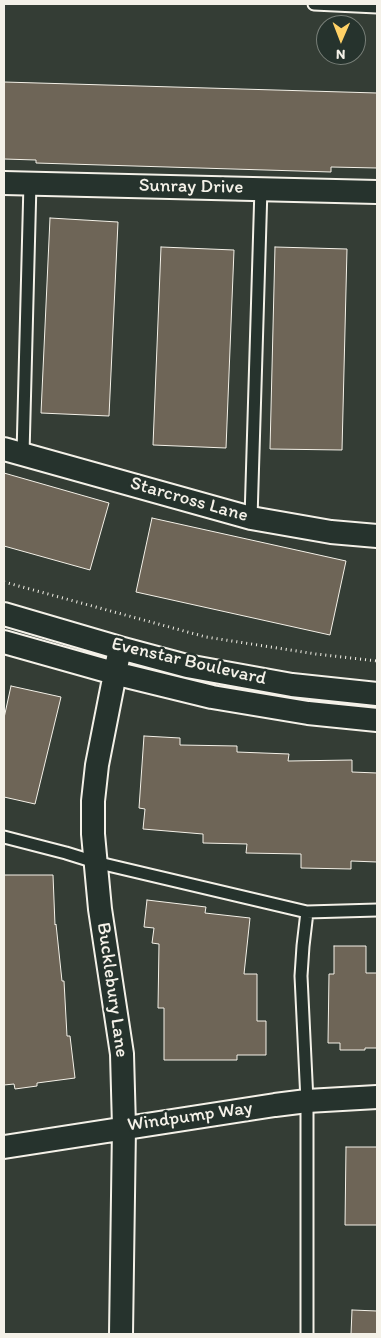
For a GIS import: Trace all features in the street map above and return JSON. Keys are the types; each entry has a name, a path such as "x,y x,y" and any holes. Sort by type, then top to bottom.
{"street":[{"name":"Sunray Drive","path":"4,183 377,192"},
{"name":"Starcross Lane","path":"13,451 251,518 331,532 377,536"},
{"name":"Evenstar Boulevard","path":"4,614 166,661 292,684 377,694"},
{"name":"Evenstar Boulevard","path":"4,642 114,674 220,699 308,713 377,720"},
{"name":"Bucklebury Lane","path":"120,648 96,765 93,809 95,862 100,909 122,1054 124,1127 121,1334"},
{"name":"Windpump Way","path":"4,1147 124,1127 308,1101 377,1097"}],"lane":[{"path":"314,4 377,7"},
{"path":"13,451 30,183"},
{"path":"251,518 261,188"},
{"path":"4,837 95,862 307,912 377,910"},
{"path":"307,912 302,946 301,976 308,1101 307,1334"}],"path":[{"path":"4,582 206,637 307,653 377,661"}],"building":[{"path":"4,82 377,93 377,168 331,167 331,172 36,163 36,160 4,159"},
{"path":"50,218 118,222 109,416 41,413"},
{"path":"161,247 234,250 226,448 153,445"},
{"path":"275,247 347,249 342,450 270,449"},
{"path":"4,473 109,503 90,570 4,546"},
{"path":"152,518 346,561 330,635 136,592"},
{"path":"11,686 61,697 35,804 4,797 4,718"},
{"path":"144,736 180,738 180,745 237,746 237,752 289,754 288,761 352,760 352,772 377,773 377,862 351,861 351,869 301,868 301,854 246,853 247,844 203,843 203,834 143,829 145,809 139,808"},
{"path":"4,875 53,875 55,925 62,981 64,981 67,1036 70,1036 75,1078 37,1083 37,1086 15,1089 14,1084 4,1085"},
{"path":"147,900 206,907 205,913 250,918 244,974 257,974 257,1021 266,1021 266,1055 237,1055 237,1060 164,1060 164,1008 158,1008 159,944 152,943 154,928 144,927"},
{"path":"334,946 366,946 366,973 377,973 377,1048 340,1050 340,1043 328,1043 329,974 334,974"},
{"path":"346,1147 377,1147 377,1225 345,1225"},
{"path":"352,1310 377,1311 377,1334 351,1334"}]}
